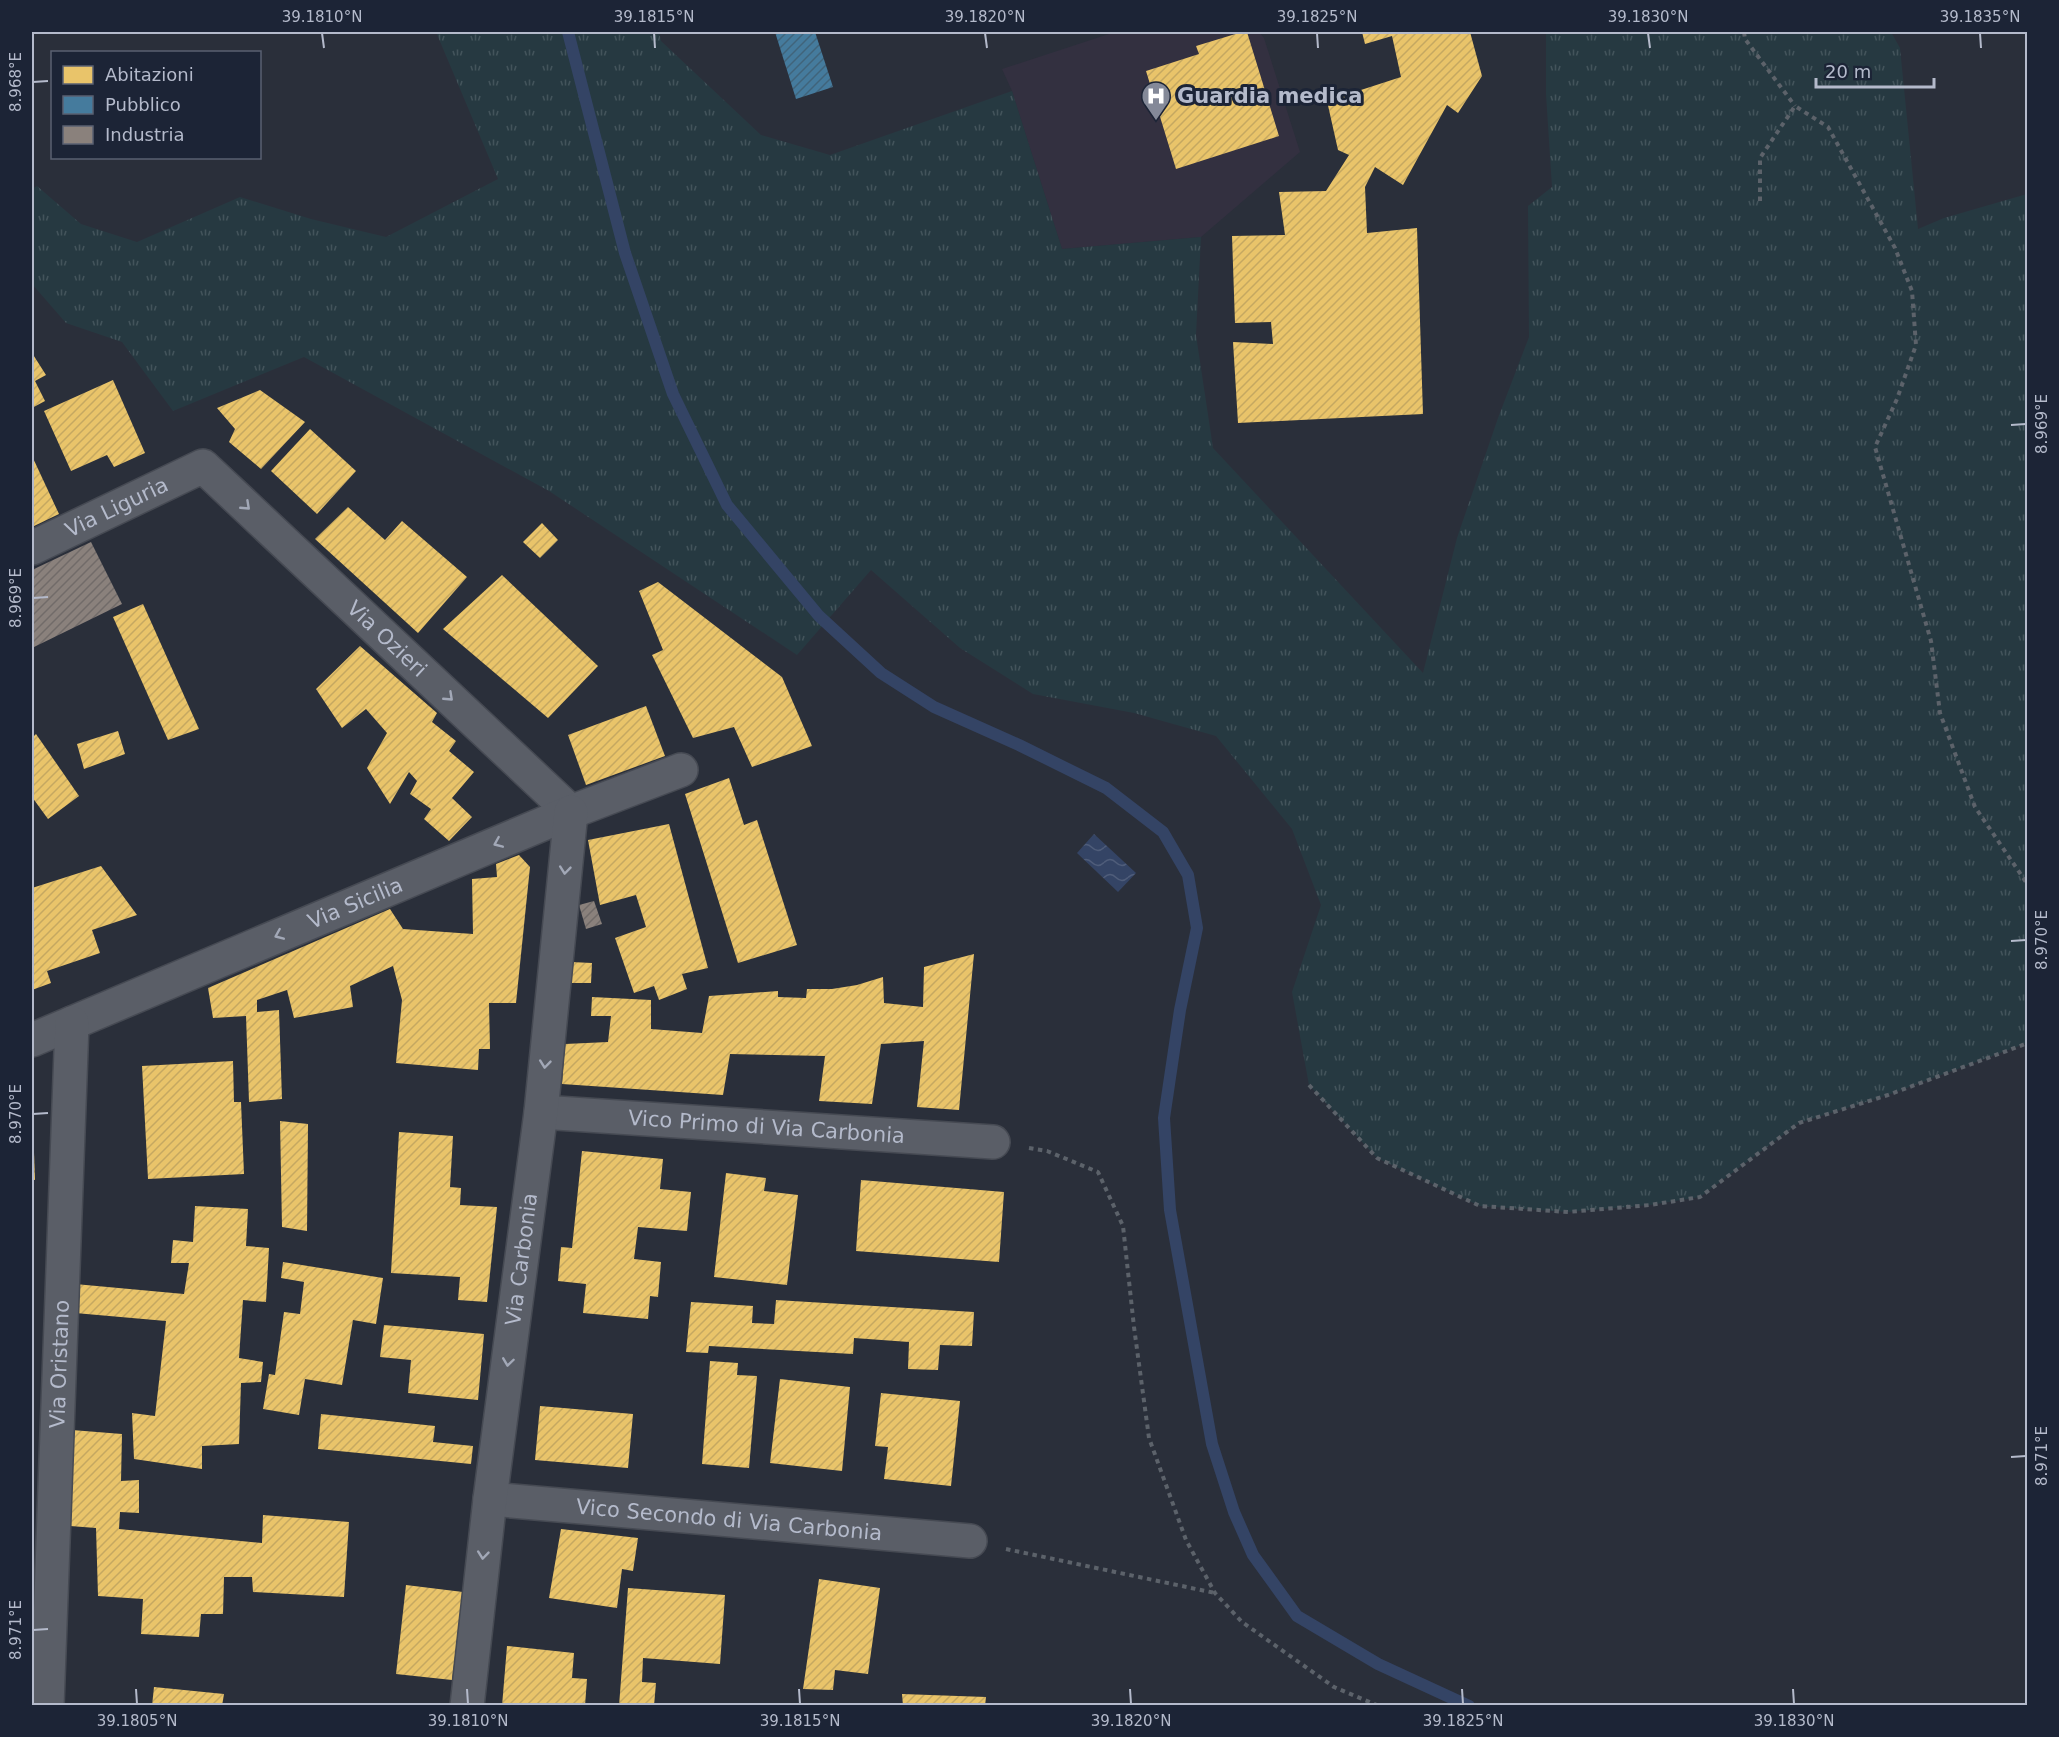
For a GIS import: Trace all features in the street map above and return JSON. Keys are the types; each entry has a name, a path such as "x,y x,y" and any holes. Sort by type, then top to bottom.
{"street":[{"name":"Via Liguria","path":"32,548 203,466"},
{"name":"Via Ozieri","path":"203,466 571,812"},
{"name":"Via Sicilia","path":"32,1040 571,812 681,770"},
{"name":"Via Carbonia","path":"467,1706 490,1498 541,1112 571,812"},
{"name":"Via Oristano","path":"47,1706 72,1023"},
{"name":"Vico Primo di Via Carbonia","path":"541,1112 993,1142"},
{"name":"Vico Secondo di Via Carbonia","path":"490,1498 970,1541"}],"path":[{"path":"1744,32 1745,39 1795,106 1828,128 1894,248 1912,291 1916,345 1897,399 1875,447 1931,641 1940,713 1975,807 2028,885"},
{"path":"1760,201 1760,158 1795,106"},
{"path":"1309,1085 1377,1158 1480,1206 1568,1212 1650,1205 1700,1197 1799,1123 1888,1095 2028,1043"},
{"path":"993,1142 1047,1150 1098,1172 1123,1226 1149,1438 1186,1540 1215,1593 1242,1622 1334,1687 1379,1706"},
{"path":"970,1541 1215,1593"}],"shaded area":[{"name":"Guardia medica","path":"1115,32 1259,32 1264,38 1300,152 1201,237 1062,249 1012,91 1002,69"}],"green space":[{"path":"436,32 659,32 661,41 761,135 830,155 1012,91 1062,249 1201,237 1196,335 1213,448 1423,673 1457,538 1498,418 1529,337 1528,206 1552,187 1546,94 1546,32 1891,32 1900,48 1918,229 1944,218 2027,194 2027,1043 1888,1095 1799,1123 1700,1197 1650,1205 1568,1212 1480,1206 1377,1158 1309,1085 1292,992 1321,905 1292,829 1216,736 1134,713 1033,694 960,648 871,570 797,655 549,491 304,357 173,411 122,342 66,323 32,284 32,189 37,186 81,224 137,242 240,197 311,219 386,237 498,179"}],"water":[{"path":"1094,834 1136,873 1118,892 1077,853"}],"building: Abitazioni":[{"path":"1247,32 1279,136 1176,169 1146,71 1199,54 1196,46"},
{"path":"1362,32 1470,32 1482,76 1458,113 1447,105 1403,185 1375,167 1365,187 1367,233 1417,228 1423,414 1238,423 1233,342 1273,344 1271,322 1235,323 1232,236 1285,235 1279,192 1326,191 1349,155 1338,150 1327,101 1401,77 1392,36 1365,44"},
{"path":"32,353 46,375 35,381 45,401 32,408"},
{"path":"113,380 145,453 114,467 107,455 71,471 44,411"},
{"path":"260,390 305,422 261,469 229,442 235,429 217,408"},
{"path":"310,429 356,471 317,514 271,471"},
{"path":"32,456 59,514 32,527"},
{"path":"348,507 385,540 402,521 467,577 418,633 315,539"},
{"path":"542,523 558,540 540,558 523,542"},
{"path":"502,575 598,666 548,718 443,629"},
{"path":"658,582 782,677 812,746 752,767 734,727 693,738 652,655 663,650 639,591"},
{"path":"143,604 199,729 168,740 113,617"},
{"path":"360,646 437,713 432,722 456,741 449,751 474,772 452,798 472,817 449,841 424,819 431,809 410,794 417,781 409,772 390,804 367,768 387,733 366,709 342,728 316,689"},
{"path":"646,706 665,756 586,785 568,735"},
{"path":"118,731 125,754 84,769 77,744"},
{"path":"36,734 79,796 48,819 32,797 32,738"},
{"path":"729,778 744,825 757,820 797,945 738,963 685,794"},
{"path":"669,824 708,968 682,974 687,989 659,1000 654,986 634,993 615,938 646,927 636,895 600,905 588,840"},
{"path":"519,855 530,867 516,1003 489,1003 490,1049 479,1049 478,1070 396,1063 402,1000 393,966 350,986 353,1007 294,1018 287,990 257,1000 257,1012 279,1010 282,1099 249,1102 246,1016 213,1018 208,988 390,909 403,929 473,934 472,879 497,877 496,864"},
{"path":"101,866 137,915 92,930 100,953 47,971 51,983 32,990 32,888"},
{"path":"974,954 959,1110 917,1107 924,1041 881,1044 872,1104 819,1101 825,1056 730,1054 723,1095 562,1084 565,1044 608,1042 611,1016 591,1016 592,997 651,1000 651,1029 702,1033 709,996 778,991 778,997 806,998 807,989 832,989 857,985 883,977 884,1003 923,1007 924,967"},
{"path":"571,962 592,963 591,983 570,983"},
{"path":"233,1061 234,1102 241,1102 244,1174 148,1179 142,1066"},
{"path":"280,1121 308,1124 307,1231 282,1227"},
{"path":"33,1125 35,1180 32,1180"},
{"path":"399,1132 453,1136 450,1187 461,1188 460,1205 497,1207 487,1302 458,1300 460,1277 391,1273"},
{"path":"582,1151 663,1159 660,1189 691,1192 687,1231 638,1227 634,1259 661,1262 658,1297 650,1296 648,1319 583,1313 586,1284 558,1281 561,1247 572,1248"},
{"path":"726,1173 766,1178 764,1191 798,1195 787,1285 714,1277"},
{"path":"861,1180 1004,1192 999,1262 856,1251"},
{"path":"195,1206 248,1209 246,1246 269,1248 266,1302 243,1300 239,1358 263,1362 261,1382 241,1383 239,1444 202,1446 202,1469 134,1459 132,1413 155,1416 166,1321 75,1313 75,1284 184,1294 189,1263 171,1263 173,1240 193,1242"},
{"path":"283,1262 383,1278 376,1324 353,1320 342,1385 305,1379 299,1415 263,1409 269,1374 275,1375 284,1312 300,1314 304,1282 281,1278"},
{"path":"776,1300 974,1312 972,1346 940,1345 938,1370 908,1369 909,1342 854,1338 853,1354 709,1346 708,1353 686,1352 691,1302 753,1306 752,1323 774,1324"},
{"path":"384,1325 484,1334 478,1400 408,1393 411,1360 380,1357"},
{"path":"710,1361 738,1363 737,1375 757,1376 749,1468 702,1464"},
{"path":"780,1379 850,1387 842,1471 770,1463"},
{"path":"881,1393 960,1401 951,1486 884,1479 888,1447 875,1446"},
{"path":"540,1406 633,1414 628,1468 535,1460"},
{"path":"321,1414 435,1426 433,1442 473,1446 471,1464 318,1449"},
{"path":"72,1430 122,1434 121,1481 139,1480 139,1513 120,1512 119,1529 262,1543 263,1515 349,1522 344,1597 253,1592 252,1577 224,1577 223,1614 201,1614 199,1637 141,1634 143,1599 98,1596 96,1528 70,1526"},
{"path":"561,1529 638,1538 633,1571 622,1569 617,1608 549,1598"},
{"path":"819,1579 880,1588 868,1674 835,1670 833,1690 803,1689"},
{"path":"406,1585 463,1592 452,1680 396,1674"},
{"path":"628,1588 725,1595 720,1664 643,1658 642,1682 656,1683 654,1706 619,1706"},
{"path":"507,1646 574,1653 572,1678 587,1679 585,1706 502,1706"},
{"path":"154,1687 224,1694 222,1706 152,1706"},
{"path":"902,1694 986,1697 985,1706 903,1706"}],"building: Pubblico":[{"path":"775,32 815,32 833,87 796,99"}],"building: Industria":[{"path":"91,542 122,604 32,648 32,570"},
{"path":"594,901 602,924 586,929 579,905"}],"waterway":[{"path":"568,32 625,253 673,394 727,505 819,616 881,673 934,707 1019,745 1106,788 1163,832 1188,875 1197,928 1180,1010 1164,1118 1170,1210 1212,1444 1234,1512 1253,1555 1297,1616 1378,1664 1469,1706"}],"place":[{"name":"Guardia medica","path":"1156,122"}]}
